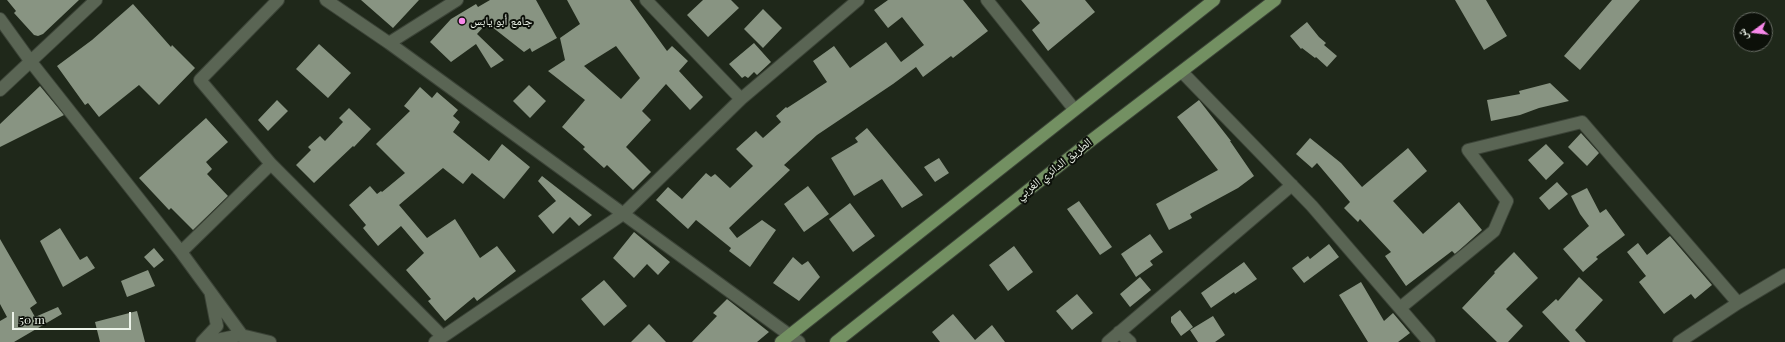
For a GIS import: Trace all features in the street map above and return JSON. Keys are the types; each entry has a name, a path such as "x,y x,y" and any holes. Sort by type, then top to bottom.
{"main road":[{"path":"790,340 1074,110 1214,0"},
{"name":"الطريق الدائري الغربي","path":"836,342 1093,139 1275,0"}],"street":[{"path":"0,90 96,0"},
{"path":"278,0 200,80 271,164 438,339 623,214 741,99 858,0"},
{"path":"326,0 389,43 623,214 790,340"},
{"path":"389,43 458,0"},
{"path":"646,0 741,99"},
{"path":"988,0 1074,110"},
{"path":"0,19 31,62 181,252 244,339"},
{"path":"1182,72 1292,185 1429,342"},
{"path":"1400,308 1494,230 1507,201 1468,150 1582,122 1738,303"},
{"path":"181,252 271,164"},
{"path":"1108,342 1292,185"},
{"path":"1679,342 1738,303 1785,275"},
{"path":"202,342 216,326 210,292"},
{"path":"1119,332 1130,342"},
{"path":"207,342 244,339 270,342"}],"building":[{"path":"7,0 79,0 43,34 38,36 34,35 14,13 16,11"},
{"path":"361,0 419,0 393,28"},
{"path":"490,0 536,0 557,38 532,52 530,48 524,52 487,23 477,34 504,60 491,68 476,44 451,62 430,42 451,19 476,4 478,7"},
{"path":"567,0 630,0 667,51 672,46 688,61 679,71 703,97 690,110 666,84 642,111 651,120 626,147 651,172 633,190 607,165 604,168 583,149 585,147 562,127 585,100 548,71 565,60 560,38 580,24","holes":["616,46 640,78 621,99 584,66"]},
{"path":"703,0 731,0 739,8 708,37 687,15"},
{"path":"888,0 963,0 988,31 953,58 951,56 923,77 916,67 817,135 784,165 790,170 729,228 737,238 762,220 776,230 750,267 729,251 731,248 696,220 688,229 656,200 668,187 682,199 706,173 711,177 715,174 730,188 753,166 736,149 756,131 763,138 781,122 776,116 786,107 787,108 827,82 813,61 834,46 850,68 886,42 901,62 924,45 902,17 888,28 874,10"},
{"path":"1021,0 1085,0 1095,12 1048,51 1032,30 1040,23"},
{"path":"1455,0 1486,0 1507,36 1484,50"},
{"path":"1612,0 1640,0 1580,70 1564,56"},
{"path":"133,4 171,47 172,45 195,68 159,105 139,85 99,117 88,103 85,105 57,66 92,40"},
{"path":"763,9 782,28 763,48 744,29"},
{"path":"1307,22 1326,43 1324,45 1337,56 1327,67 1316,57 1315,58 1302,48 1301,49 1290,36"},
{"path":"754,43 771,62 757,75 754,72 748,78 745,76 742,78 729,64"},
{"path":"319,44 351,73 328,98 296,69"},
{"path":"1550,83 1569,101 1539,108 1520,115 1491,121 1487,100 1520,94 1519,91"},
{"path":"529,85 546,101 530,118 513,101"},
{"path":"40,86 64,115 0,147 0,124"},
{"path":"420,87 432,98 437,92 458,110 453,116 460,122 453,132 489,161 502,144 530,167 504,199 472,173 463,184 443,168 399,205 427,238 455,219 480,258 497,246 516,271 477,301 474,297 445,321 428,301 431,299 406,270 424,253 401,226 378,246 363,228 366,225 349,205 370,186 377,194 381,191 382,192 405,173 376,144 410,111 404,106"},
{"path":"277,100 288,111 268,131 258,120"},
{"path":"1199,100 1231,141 1254,176 1238,188 1190,214 1192,218 1169,230 1156,204 1218,170 1177,117"},
{"path":"349,108 371,129 354,147 353,146 314,183 296,165 311,150 308,147 320,136 325,141 343,122 339,118"},
{"path":"206,118 228,142 206,162 212,169 207,174 228,196 193,230 171,208 169,210 139,178"},
{"path":"867,128 923,195 902,208 882,179 854,196 831,158 858,142 855,138"},
{"path":"1581,133 1599,153 1587,166 1568,147"},
{"path":"1310,138 1341,163 1362,187 1408,148 1427,171 1393,201 1423,234 1459,202 1482,230 1455,254 1452,251 1406,286 1385,256 1391,252 1360,219 1358,222 1344,208 1350,202 1317,163 1312,168 1296,154"},
{"path":"1546,144 1564,163 1546,180 1528,160"},
{"path":"939,158 949,173 935,182 924,167"},
{"path":"542,176 592,215 579,226 570,217 553,234 538,216 556,201 538,181"},
{"path":"1557,182 1568,194 1549,210 1539,198"},
{"path":"808,186 829,214 804,232 784,204"},
{"path":"1587,188 1600,213 1606,209 1625,235 1596,257 1598,259 1583,272 1563,249 1589,226 1580,214 1571,196"},
{"path":"1079,201 1112,247 1100,255 1067,209"},
{"path":"850,203 875,236 853,252 829,219"},
{"path":"60,228 80,260 87,256 95,268 63,287 40,241"},
{"path":"634,232 670,262 658,275 647,264 634,278 613,258"},
{"path":"1150,234 1163,252 1150,261 1153,265 1136,277 1121,254"},
{"path":"1670,236 1712,285 1695,299 1691,294 1664,314 1639,282 1646,276 1627,252 1638,243 1647,255"},
{"path":"0,239 37,303 30,308 35,317 58,307 62,314 14,342 0,342 0,321 7,317 0,304"},
{"path":"1329,244 1339,257 1304,283 1292,268 1308,256 1310,259"},
{"path":"1014,246 1033,272 1008,291 989,265"},
{"path":"154,248 164,260 154,268 144,257"},
{"path":"1514,252 1538,278 1506,309 1523,326 1508,342 1497,342 1462,308"},
{"path":"793,257 802,265 808,261 820,277 799,301 773,283"},
{"path":"1244,262 1257,279 1235,294 1234,292 1211,308 1201,293"},
{"path":"148,270 155,286 127,297 121,281"},
{"path":"1140,277 1151,290 1130,307 1120,294"},
{"path":"1579,277 1603,300 1575,330 1586,342 1570,342 1542,312 1556,299 1558,301"},
{"path":"604,280 627,306 604,326 581,299"},
{"path":"1361,282 1384,321 1393,313 1410,333 1398,342 1368,342 1339,295"},
{"path":"1077,294 1093,313 1072,330 1056,311"},
{"path":"727,299 769,332 757,342 692,342 717,316 713,313"},
{"path":"1180,310 1193,327 1181,336 1171,322 1171,317"},
{"path":"137,311 145,342 100,342 95,322"},
{"path":"953,314 975,340 992,325 1005,342 940,342 932,332"},
{"path":"1213,316 1225,335 1215,342 1198,342 1190,330"},
{"path":"649,324 666,342 631,342"}],"place":[{"name":"جامع أبو يابس","path":"462,21"}]}
